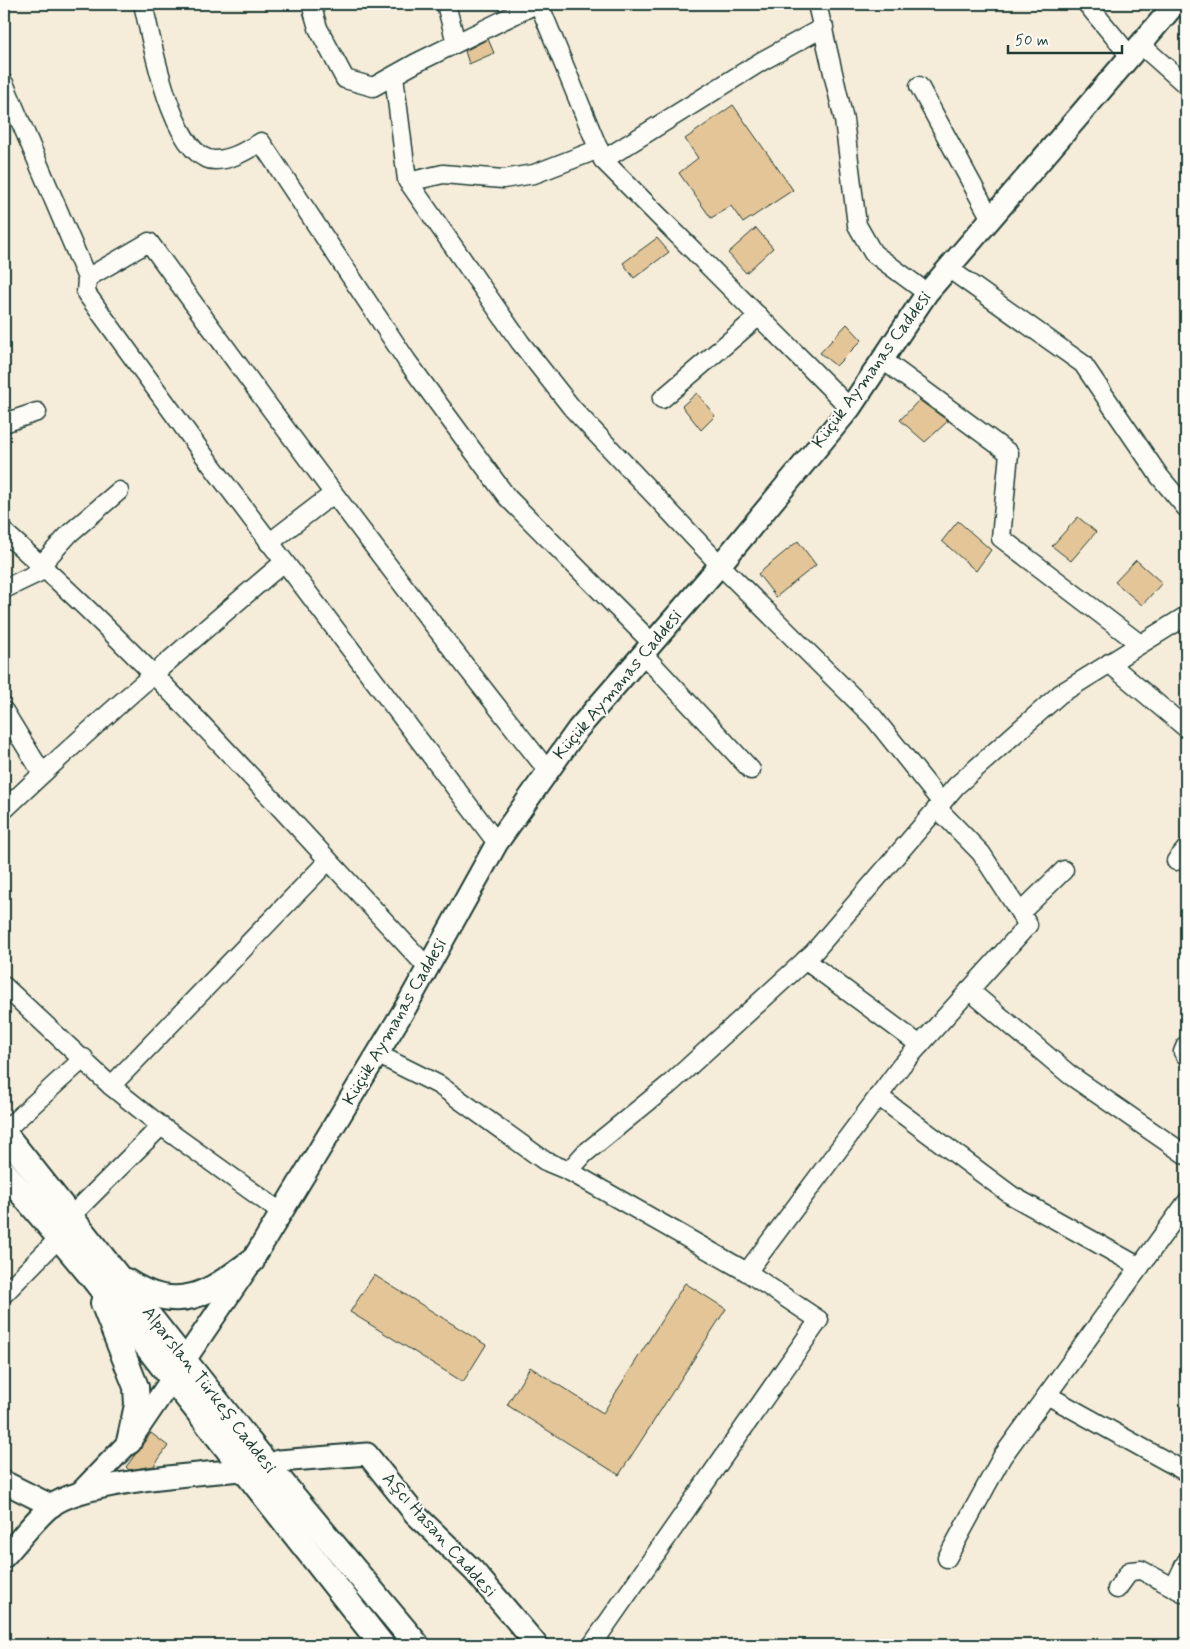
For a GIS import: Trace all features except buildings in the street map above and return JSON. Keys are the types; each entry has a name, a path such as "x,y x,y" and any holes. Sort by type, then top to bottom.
{"main road":[{"name":"Alparslan Türkeş Caddesi","path":"4,1132 118,1275 242,1470 382,1645"},
{"name":"Alparslan Türkeş Caddesi","path":"4,1172 93,1278 269,1467 417,1645"},
{"path":"118,1275 141,1290 170,1300 191,1297 219,1285 252,1260"},
{"path":"93,1278 136,1387 137,1405 130,1442"}],"street":[{"path":"143,4 168,105 187,143 204,157 214,160 237,155 261,142 407,361 507,498 648,648 751,770"},
{"path":"311,4 318,28 346,79 373,87 456,43 537,4 601,155 850,408"},
{"path":"446,4 456,43"},
{"path":"817,4 824,26 844,120 857,225 872,253 928,293"},
{"path":"1087,4 1135,50 1186,85"},
{"name":"Küçük Aymanas Caddesi","path":"82,1491 130,1442 252,1260 378,1054 497,843 578,728 720,564 850,408 928,293 948,268 1175,4"},
{"path":"408,182 443,174 503,179 534,174 601,155 824,26"},
{"path":"394,76 408,182 520,342 572,408 720,564 874,718 940,805 980,852 1028,925 920,1045 878,1096 747,1272"},
{"path":"4,83 86,278 86,293 269,542 497,843"},
{"path":"920,86 990,219"},
{"path":"86,278 149,242 333,494 443,640 548,770"},
{"path":"948,268 1083,364 1160,477 1186,508"},
{"path":"662,399 759,316"},
{"path":"883,360 1009,453 1001,538 1140,644"},
{"path":"4,423 37,412"},
{"path":"4,588 44,567 70,533 119,491"},
{"path":"269,542 333,494"},
{"path":"4,532 44,567 154,673 428,968"},
{"path":"4,810 42,773 154,673 284,562"},
{"path":"569,1171 584,1154 671,1083 806,960 956,786 1060,694 1186,616"},
{"path":"1109,663 1186,728"},
{"path":"4,711 42,773"},
{"path":"111,1086 328,861"},
{"path":"1020,913 1064,870"},
{"path":"806,960 920,1045"},
{"path":"4,986 84,1058 111,1086 161,1126 282,1213"},
{"path":"969,990 1070,1075 1186,1155"},
{"path":"1186,1045 1183,1052 1186,1056"},
{"path":"378,1054 439,1085 545,1161 569,1171 747,1272 819,1320 592,1645"},
{"path":"4,1132 84,1058"},
{"path":"878,1096 1011,1195 1140,1267"},
{"path":"71,1216 161,1126"},
{"path":"946,1558 1002,1457 1186,1203"},
{"path":"4,1294 59,1238"},
{"path":"1047,1394 1186,1472"},
{"name":"Aşcı Hasan Caddesi","path":"269,1467 279,1461 367,1454 415,1514 474,1571 537,1645"},
{"path":"4,1557 52,1506 82,1491 165,1478 242,1470"},
{"path":"4,1482 52,1506"},
{"path":"1116,1589 1130,1571 1142,1570 1180,1591 1186,1562"}]}
